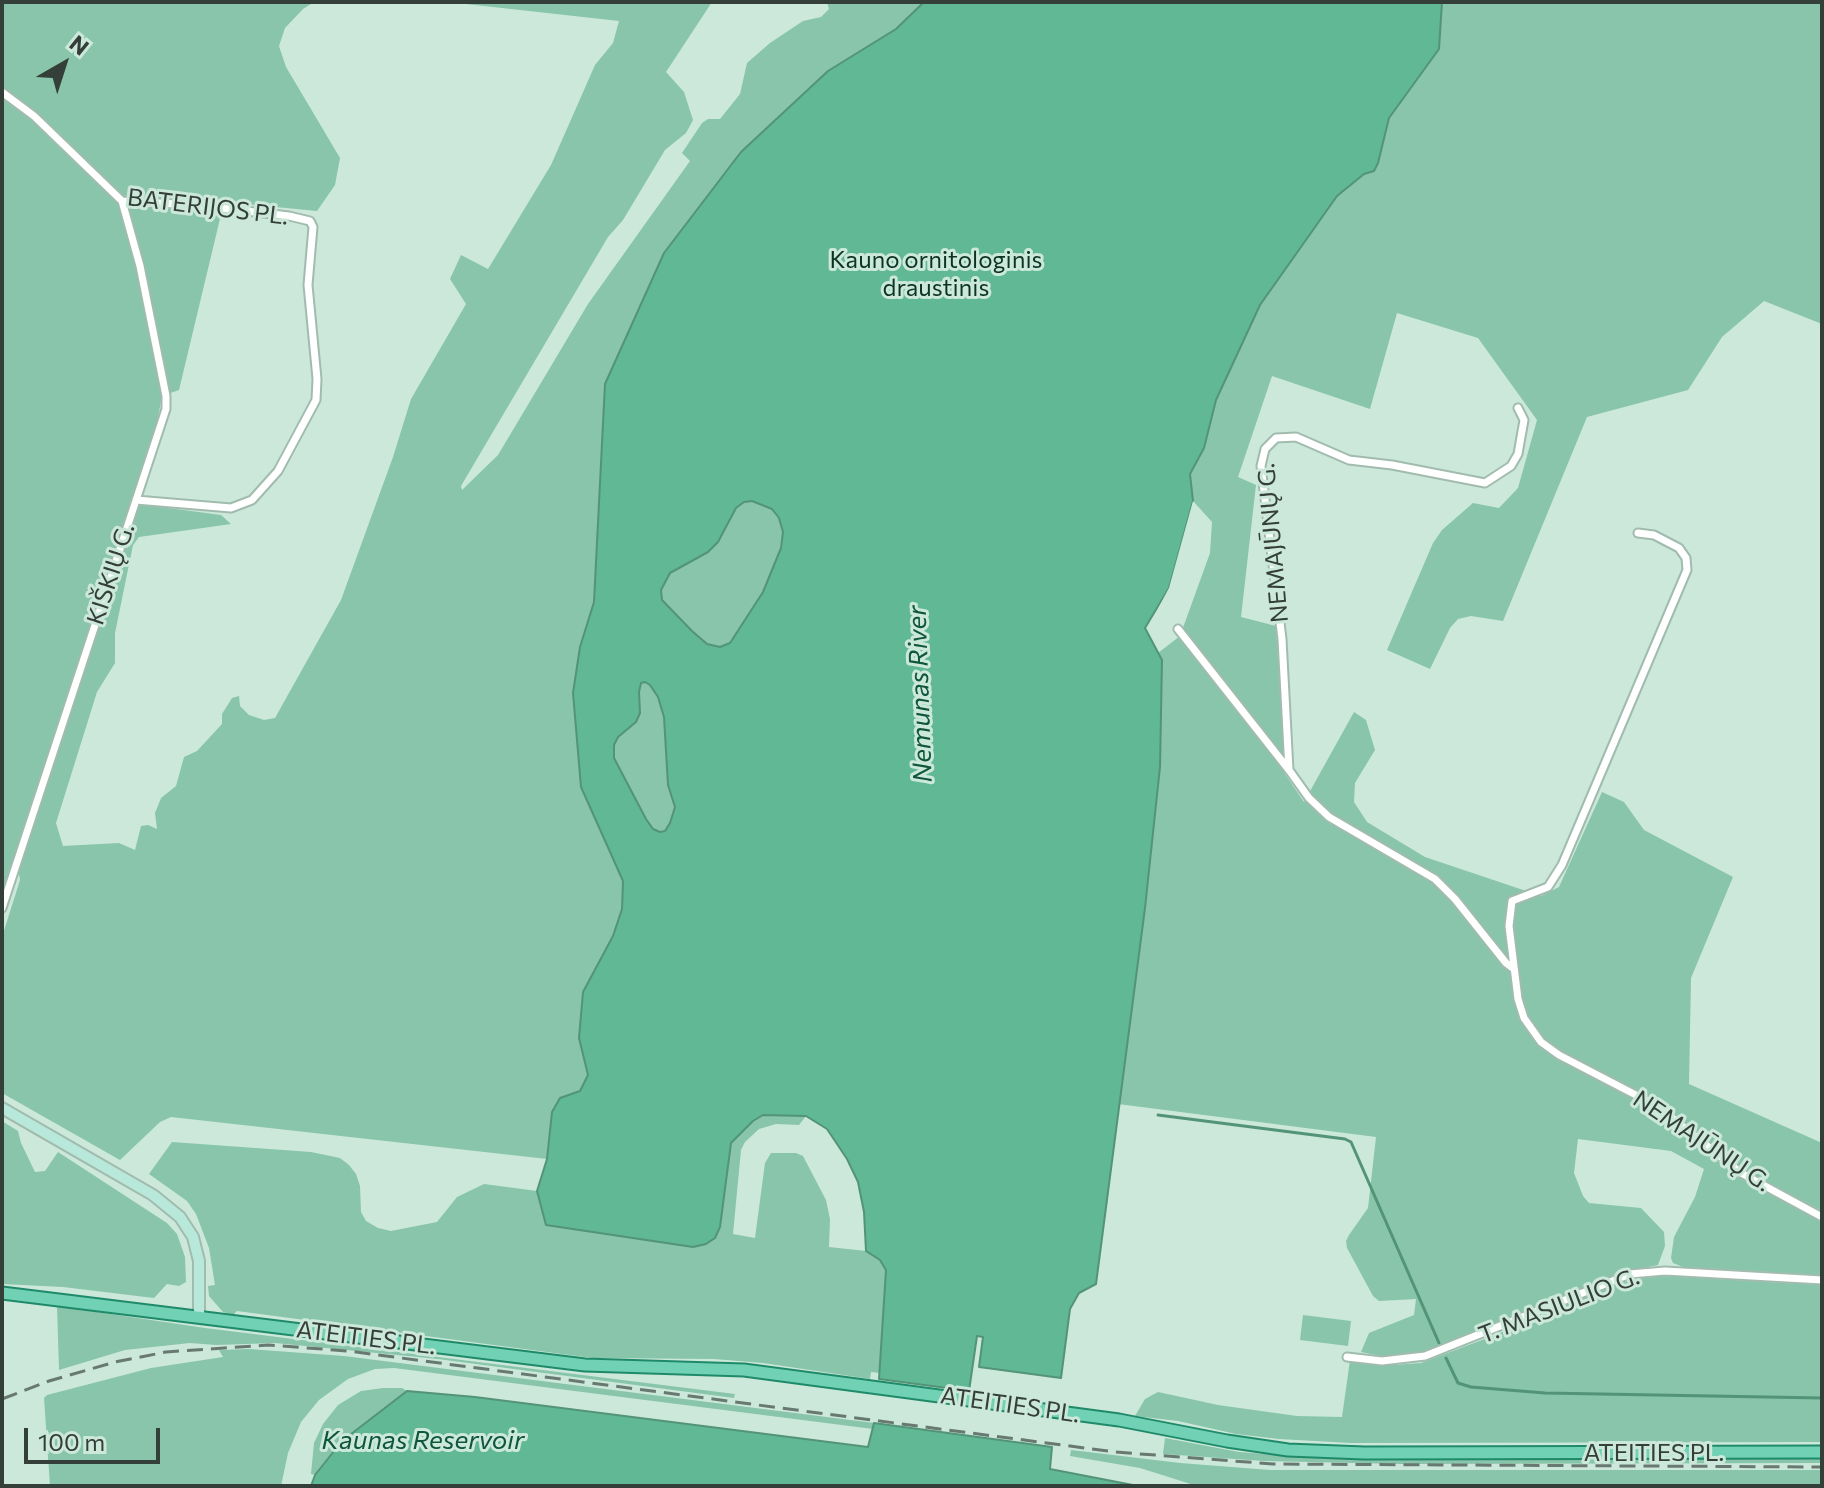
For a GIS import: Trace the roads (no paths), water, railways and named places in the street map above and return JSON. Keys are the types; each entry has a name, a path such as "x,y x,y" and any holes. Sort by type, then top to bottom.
{"main road":[{"path":"2,1108 153,1195 180,1217 193,1237 199,1261 199,1317"},
{"name":"ATEITIES PL.","path":"2,1293 544,1361 609,1367 744,1370 1164,1428 1257,1446 1323,1452 1822,1452"}],"street":[{"name":"BATERIJOS PL.","path":"2,92 34,116 122,201 195,205 310,221"},
{"path":"122,201 140,266 166,396 163,422 136,500"},
{"name":"KIŠKIŲ G.","path":"2,908 136,500 231,508 252,500 278,471 316,400 318,389 308,285 308,260 314,236 310,221"},
{"name":"NEMAJŪNŲ G.","path":"1289,770 1282,639 1261,466 1265,449 1276,438 1296,437 1349,460 1485,483 1511,466 1518,454 1524,420 1518,408"},
{"name":"NEMAJŪNŲ G.","path":"1638,533 1654,535 1679,548 1686,558 1687,570 1562,865 1548,887 1512,901 1509,926 1518,999 1524,1018 1541,1042 1559,1055 1657,1106 1741,1173 1822,1217"},
{"path":"1178,629 1309,798 1329,817 1419,868 1445,887 1514,969"},
{"name":"T. MASIULIO G.","path":"1347,1357 1382,1361 1425,1356 1630,1274 1665,1271 1822,1280"}],"water":[{"name":"Nemunas River","path":"924,2 1442,2 1439,49 1389,118 1374,171 1364,174 1337,196 1260,305 1216,400 1204,448 1190,474 1193,501 1169,588 1145,628 1162,660 1160,767 1145,908 1096,1284 1079,1293 1070,1309 1061,1378 979,1367 983,1337 977,1336 969,1391 879,1379 886,1270 880,1260 866,1251 864,1212 858,1182 847,1159 827,1129 806,1116 763,1115 731,1143 720,1227 715,1238 706,1244 693,1247 546,1225 537,1191 547,1159 552,1112 560,1098 580,1091 588,1075 579,1038 583,992 613,936 622,909 623,881 581,787 573,693 580,647 594,602 605,384 664,253 741,152 828,71 896,29","holes":["752,501 772,509 779,518 783,532 781,548 763,592 730,643 720,647 707,644 662,600 661,590 670,573 708,552 718,542 736,508","645,682 658,697 664,717 668,785 675,807 670,823 665,831 660,832 653,829 646,819 614,758 614,745 618,737 636,722 640,713 639,692 641,683"]},
{"name":"Kaunas Reservoir","path":"407,1391 868,1447 874,1423 1052,1447 1050,1469 1138,1486 311,1486 315,1475 342,1441"}],"waterway":[{"path":"1158,1115 1351,1142 1439,1343"},
{"path":"1446,1358 1458,1383 1471,1387 1545,1393 1822,1398"}],"railway":[{"path":"2,1399 49,1381 115,1362 166,1352 268,1345 348,1351 1115,1452 1273,1464 1822,1467"}],"park label":[{"name":"Kauno ornitologinis draustinis","path":"936,274"}]}
